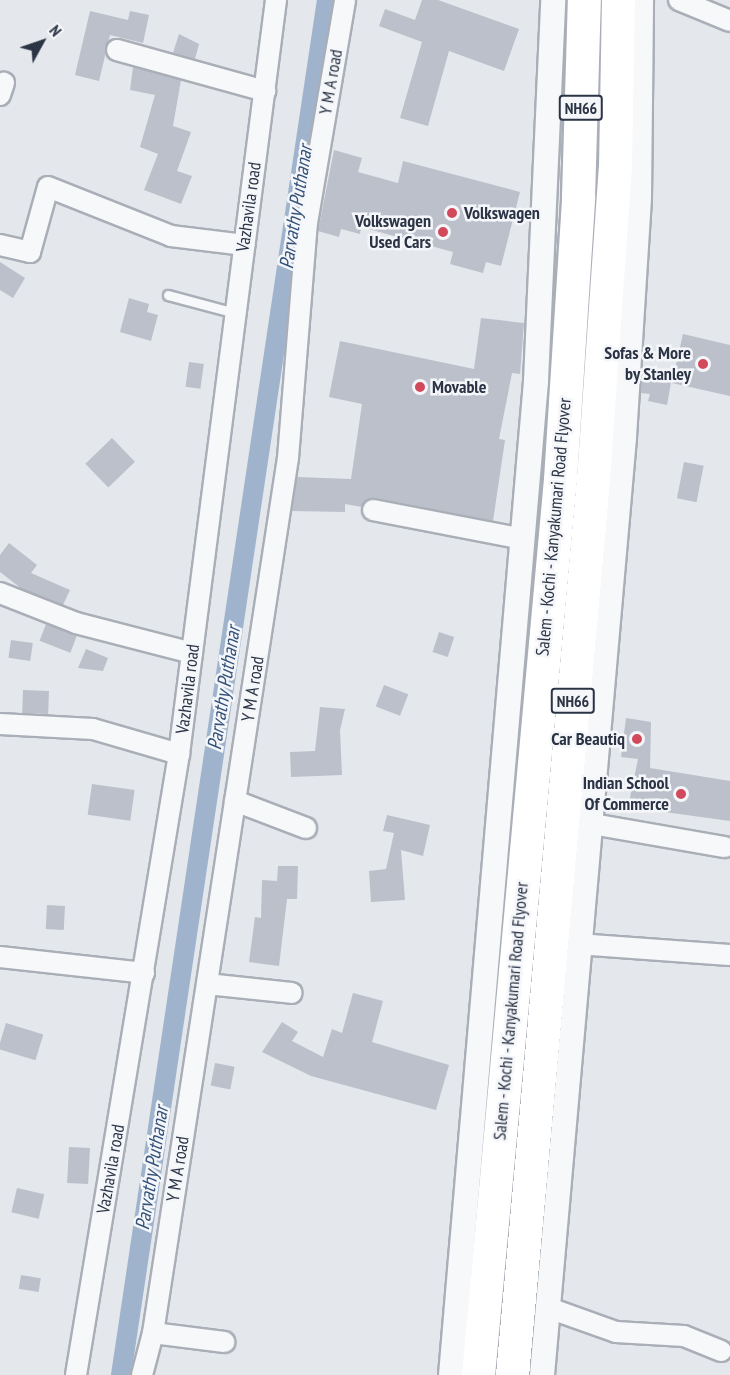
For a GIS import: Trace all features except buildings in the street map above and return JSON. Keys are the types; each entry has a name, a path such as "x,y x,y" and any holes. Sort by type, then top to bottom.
{"highway":[{"name":"Salem - Kochi - Kanyakumari Road Flyover","path":"477,1375 560,479 578,197 584,0"},
{"name":"Salem - Kochi - Kanyakumari Road Flyover","path":"512,1375 593,479 615,168 618,0"}],"street":[{"name":"Vazhavila road","path":"76,1375 179,754 276,0"},
{"name":"Y M A road","path":"142,1375 153,1333 288,458 307,223 345,0"},
{"path":"451,1375 536,381 553,0"},
{"path":"542,1375 587,823 630,342 639,197 641,0"},
{"path":"679,0 730,21"},
{"path":"117,50 265,91"},
{"path":"0,245 30,252 48,188 171,236 244,245"},
{"path":"373,510 523,539"},
{"path":"0,593 76,623 192,653"},
{"path":"0,724 93,729 179,754"},
{"path":"235,801 306,828"},
{"path":"587,823 725,847"},
{"path":"578,944 730,955"},
{"path":"0,957 144,974"},
{"path":"207,984 292,993"},
{"path":"546,1307 616,1332 684,1336 721,1351"},
{"path":"153,1333 224,1342"}],"lane":[{"path":"168,295 235,312"}],"waterway":[{"name":"Parvathy Puthanar","path":"121,1375 327,0"}],"place":[{"name":"Volkswagen","path":"452,213"},
{"name":"Volkswagen Used Cars","path":"443,232"},
{"name":"Sofas & More by Stanley","path":"703,364"},
{"name":"Movable","path":"420,387"},
{"name":"Car Beautiq","path":"637,739"},
{"name":"Indian School Of Commerce","path":"681,794"}]}
